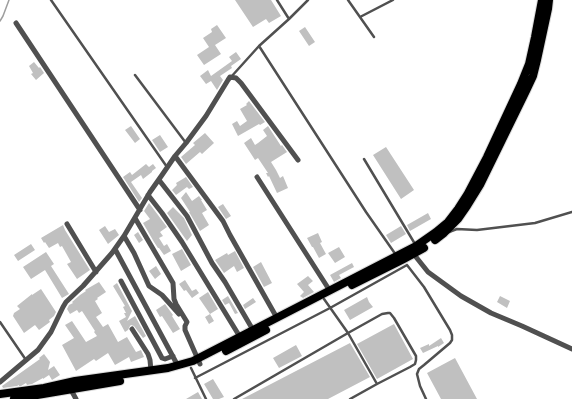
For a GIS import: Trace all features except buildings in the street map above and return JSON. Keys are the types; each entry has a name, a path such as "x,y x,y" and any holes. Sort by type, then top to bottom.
{"highway":[{"path":"415,250 444,233 458,219 467,206 529,64 536,37 542,0"},
{"path":"128,377 151,370 199,362 243,342 402,260 448,222 480,177 533,76 544,31 549,0"},
{"path":"0,394 165,373 191,368 240,337 330,290 402,260"},
{"path":"14,399 50,396 69,386"}],"street":[{"path":"16,22 140,210"},
{"path":"0,382 38,350 45,342 66,302 96,272 115,249 148,195 175,156 186,144 206,116 230,78 236,78 241,83 298,160"},
{"path":"175,156 223,221 277,318"},
{"path":"257,177 330,290"},
{"path":"159,180 187,216 212,263 253,330"},
{"path":"148,195 182,242 240,337"},
{"path":"135,218 173,283 174,299 187,322 185,326"},
{"path":"67,224 96,272"},
{"path":"124,236 134,253 149,286 162,295 180,315 199,362"},
{"path":"115,249 178,366"},
{"path":"415,250 428,272 461,296 491,313 572,349"},
{"path":"122,282 162,358 165,359 173,356"},
{"path":"132,329 148,354 151,370"},
{"path":"69,386 76,399"}],"lane":[{"path":"51,0 168,168"},
{"path":"277,0 289,19"},
{"path":"230,78 259,46 308,0"},
{"path":"348,0 374,37"},
{"path":"360,17 393,0"},
{"path":"259,46 366,212 424,287 450,330 452,335 452,340 450,343 419,369 417,374 420,386 426,399"},
{"path":"135,75 186,144"},
{"path":"364,159 415,250"},
{"path":"444,233 457,229 476,230 535,223 572,212"},
{"path":"195,378 330,308 402,260"},
{"path":"324,299 348,333 377,384"},
{"path":"234,399 348,333 388,312 398,324 416,356 415,364 350,399"},
{"path":"0,322 26,360"},
{"path":"191,368 206,399"}],"waterway":[{"path":"0,21 9,0"}]}
